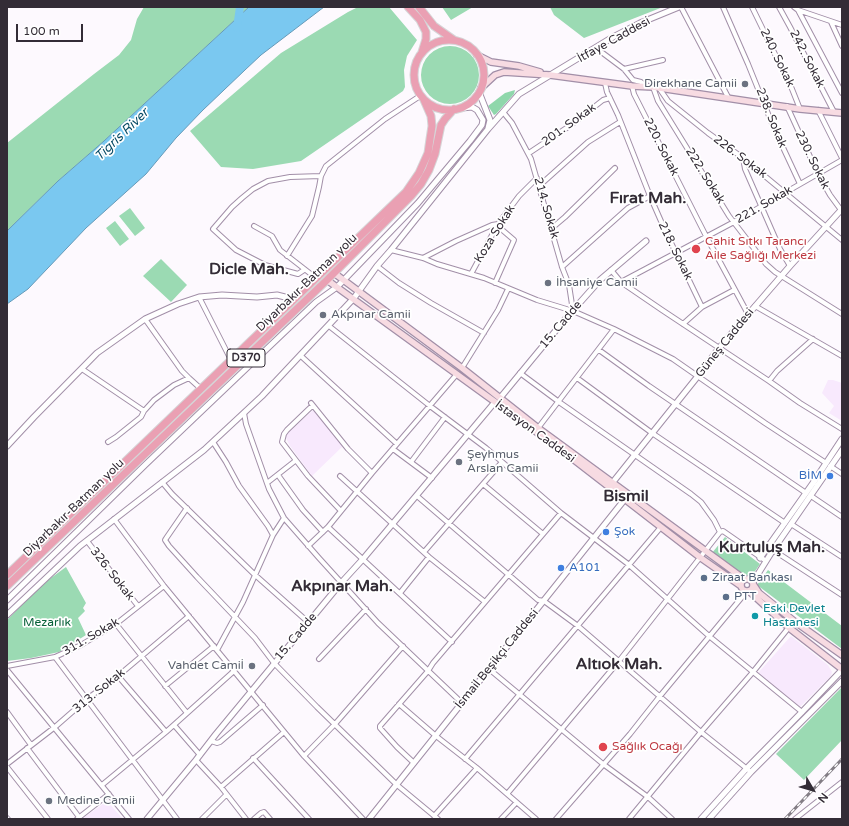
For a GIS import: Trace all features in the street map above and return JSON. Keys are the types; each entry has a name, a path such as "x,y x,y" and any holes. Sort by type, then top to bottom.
{"highway":[{"path":"408,7 420,20 426,32 426,39 422,53"},
{"path":"419,7 437,29 456,41"},
{"path":"441,41 456,41 464,43 473,50 480,59 483,70 483,81 480,90 472,101 458,108 439,109 428,104 422,98 415,86 414,74 416,62 430,45 441,41"},
{"name":"Diyarbakır-Batman yolu","path":"7,574 406,192 419,173 428,153 432,126 431,116 422,98"},
{"name":"Diyarbakır-Batman yolu","path":"7,586 327,280 411,196 421,184 435,154 441,125 445,119 458,108"}],"main road":[{"path":"477,55 492,62 519,66 550,75"},
{"path":"480,90 496,75 504,72 550,75 605,83 656,87 800,109 842,113"},
{"name":"İstasyon Caddesi","path":"334,273 462,368 538,428 744,579"},
{"name":"İstasyon Caddesi","path":"327,280 354,298 564,452 701,558 741,586"},
{"path":"842,655 794,621 759,593 750,579 744,579 741,582 743,589 748,591 788,627 842,669"},
{"path":"748,591 752,588 753,583"}],"street":[{"name":"İtfaye Caddesi","path":"7,615 80,546 213,442 301,356 354,298 377,266 488,129 519,94 596,48 640,24 680,7"},
{"path":"680,7 728,97"},
{"name":"238. Sokak","path":"723,7 773,126 800,184"},
{"name":"240. Sokak","path":"752,7 792,89 800,109"},
{"name":"242. Sokak","path":"779,7 834,112"},
{"path":"794,7 798,10 842,25"},
{"path":"798,10 842,93"},
{"path":"831,22 842,46"},
{"path":"596,48 624,69 633,80 641,82 646,87"},
{"path":"624,69 663,60"},
{"name":"218. Sokak","path":"605,83 607,92 650,196 702,307"},
{"name":"220. Sokak","path":"632,86 634,94 706,236 748,314"},
{"name":"226. Sokak","path":"656,87 668,101 708,133 743,158 842,240"},
{"name":"222. Sokak","path":"656,87 658,101 734,222 766,264 781,276 842,314"},
{"path":"480,90 490,120 488,129"},
{"path":"287,256 312,216 320,187 321,176 326,166 386,119 422,98"},
{"name":"201. Sokak","path":"529,153 571,125 603,100 610,98"},
{"name":"230. Sokak","path":"787,106 818,174 830,195 842,210"},
{"path":"7,600 146,464 316,302 337,287 418,203 478,130 483,120 480,114 472,107 458,108"},
{"path":"818,110 842,159"},
{"name":"214. Sokak","path":"503,112 512,123 529,153 552,228 562,267 569,285 573,311"},
{"path":"539,186 588,142 620,122"},
{"path":"743,158 745,170 780,250 790,266"},
{"name":"221. Sokak","path":"621,282 734,222 842,159"},
{"path":"552,228 615,168"},
{"path":"304,270 298,274 265,265 236,250 214,229 232,207 253,189 268,181 290,177 321,176"},
{"name":"Koza Sokak","path":"471,274 498,224 519,196 537,178"},
{"path":"562,267 628,208 650,196"},
{"name":"Güneş Caddesi","path":"613,482 719,348 781,276 842,210"},
{"path":"423,258 456,240 492,225 498,224 500,228 514,240 495,283"},
{"path":"254,226 272,236 280,250 316,278"},
{"name":"15. Cadde","path":"500,398 600,280 646,241"},
{"path":"391,250 423,258 484,278 537,300 573,311 614,329 673,359 842,474"},
{"path":"377,266 399,283 484,333"},
{"path":"611,270 621,282 800,403 842,429"},
{"path":"462,368 484,333 508,289"},
{"path":"683,324 702,307 734,290"},
{"path":"7,446 97,353 146,319 178,304 199,297 222,295 257,297 277,295 293,299"},
{"path":"199,297 231,360"},
{"path":"755,306 842,356"},
{"path":"146,319 182,371 200,388"},
{"path":"329,326 502,462 561,513 628,564 709,636 802,712"},
{"path":"538,428 614,329"},
{"path":"769,381 777,370 813,339"},
{"path":"599,350 842,517"},
{"path":"301,356 397,444"},
{"path":"82,369 144,411"},
{"path":"520,373 701,502 714,520 720,532"},
{"path":"308,546 328,527 457,374"},
{"path":"108,442 141,417 144,411 154,400 174,385 189,378"},
{"path":"577,378 652,433 785,523"},
{"name":"15. Cadde","path":"147,819 308,622 363,560 495,402"},
{"path":"341,511 295,461 282,442 287,430 311,405 348,449 372,473"},
{"path":"244,413 246,424 269,489 284,518 378,623 462,703"},
{"path":"411,462 445,417"},
{"path":"753,583 791,524 842,439"},
{"path":"213,442 239,486 268,526 272,535"},
{"path":"393,449 432,478"},
{"path":"828,464 842,450"},
{"path":"267,483 295,461"},
{"path":"424,552 502,462"},
{"path":"278,475 303,510 323,532"},
{"path":"340,476 429,557 485,602"},
{"path":"162,482 254,574 308,622"},
{"path":"483,484 543,534"},
{"path":"760,558 808,494"},
{"path":"417,496 538,600 544,601 578,626 701,732 749,770"},
{"name":"İsmail Beşikçi Caddesi","path":"369,819 625,499"},
{"path":"187,508 165,540 196,577 255,638 274,663 397,785 436,818 477,768"},
{"path":"414,764 380,728 382,723 428,671 433,663 561,513"},
{"path":"217,650 235,618 272,535 284,518"},
{"path":"114,519 164,586 284,732 304,756 363,819"},
{"path":"791,524 842,557"},
{"path":"328,527 452,642"},
{"path":"465,759 578,626 628,564 661,527"},
{"path":"720,532 723,531 766,561"},
{"path":"507,794 619,661 720,532"},
{"name":"326. Sokak","path":"87,541 138,606"},
{"path":"773,550 842,595"},
{"path":"400,593 429,557"},
{"name":"311. Sokak","path":"7,666 55,657 81,645 116,624 164,586"},
{"path":"556,819 630,734 709,636 748,591"},
{"path":"319,659 366,609"},
{"name":"313. Sokak","path":"7,764 55,727 87,699 118,676 189,616"},
{"path":"630,819 794,621"},
{"path":"116,624 186,713"},
{"path":"165,686 214,646"},
{"path":"304,756 335,724 403,646"},
{"path":"55,657 177,819"},
{"path":"489,669 604,764 648,797 672,819"},
{"path":"709,819 749,770 842,669"},
{"path":"102,785 166,732 234,671"},
{"path":"8,673 55,727 130,819"},
{"path":"118,676 166,732"},
{"path":"701,819 749,770 842,681"},
{"path":"399,704 536,819"},
{"path":"211,741 216,743 220,742 263,705"},
{"path":"7,712 78,818 109,794"},
{"path":"174,725 200,755"},
{"path":"221,787 284,732"},
{"path":"253,758 309,819"},
{"path":"196,760 221,787 246,819"},
{"path":"7,767 48,819"},
{"path":"795,819 842,782"},
{"path":"203,818 226,795"},
{"path":"502,819 516,802"},
{"path":"254,819 264,812 270,819"}],"shaded area":[{"path":"828,380 842,383 842,421 829,413 834,406 822,393"},
{"path":"313,410 343,446 312,476 290,446 285,436"},
{"path":"791,636 828,665 832,672 831,676 800,707 758,673"},
{"path":"107,801 123,819 82,819"}],"green space":[{"path":"144,7 249,7 104,141 58,181 7,231 7,143 119,55 131,40 137,19"},
{"path":"358,7 389,7 417,40 407,56 404,70 405,87 403,91 301,161 253,169 221,167 190,131 281,53"},
{"path":"442,7 473,7 451,20"},
{"path":"550,7 663,7 584,38 554,15"},
{"path":"444,46 456,46 471,54 479,69 479,81 471,96 456,104 444,104 429,96 421,81 421,69 429,54"},
{"path":"515,90 514,94 494,115 488,106 505,93"},
{"path":"130,208 145,228 135,236 119,216"},
{"path":"115,221 129,239 120,246 106,228"},
{"path":"161,259 187,285 171,302 143,276"},
{"path":"725,537 760,564 751,577 744,575 712,553"},
{"name":"Mezarlık","path":"66,567 86,603 83,608 85,611 78,618 86,635 59,652 7,661 7,620 44,583"},
{"path":"768,570 842,626 842,649 757,585"},
{"path":"842,687 842,740 804,780 776,754"}],"water":[{"path":"249,7 324,7 261,55 203,110 176,138 146,174 86,228 28,289 7,304 7,231 58,181 104,141"}],"waterway":[{"name":"Tigris River","path":"237,28 240,7"}],"railway":[{"path":"785,819 842,759"}],"place":[{"name":"Direkhane Camii","path":"745,84"},
{"name":"Cahit Sıtkı Tarancı Aile Sağlığı Merkezi","path":"696,249"},
{"name":"İhsaniye Camii","path":"548,283"},
{"name":"Akpınar Camii","path":"323,315"},
{"name":"Şeyhmus Arslan Camii","path":"459,462"},
{"name":"BİM","path":"830,476"},
{"name":"Şok","path":"606,532"},
{"name":"A101","path":"561,568"},
{"name":"Ziraat Bankası","path":"704,578"},
{"name":"PTT","path":"726,597"},
{"name":"Eski Devlet Hastanesi","path":"755,616"},
{"name":"Vahdet Camiİ","path":"252,666"},
{"name":"Sağlık Ocağı","path":"603,747"},
{"name":"Medine Camii","path":"49,801"}],"district":[{"name":"Fırat Mah.","path":"648,199"},
{"name":"Dicle Mah.","path":"249,270"},
{"name":"Bismil","path":"626,497"},
{"name":"Kurtuluş Mah.","path":"772,548"},
{"name":"Akpınar Mah.","path":"342,587"},
{"name":"Altıok Mah.","path":"619,665"}]}
